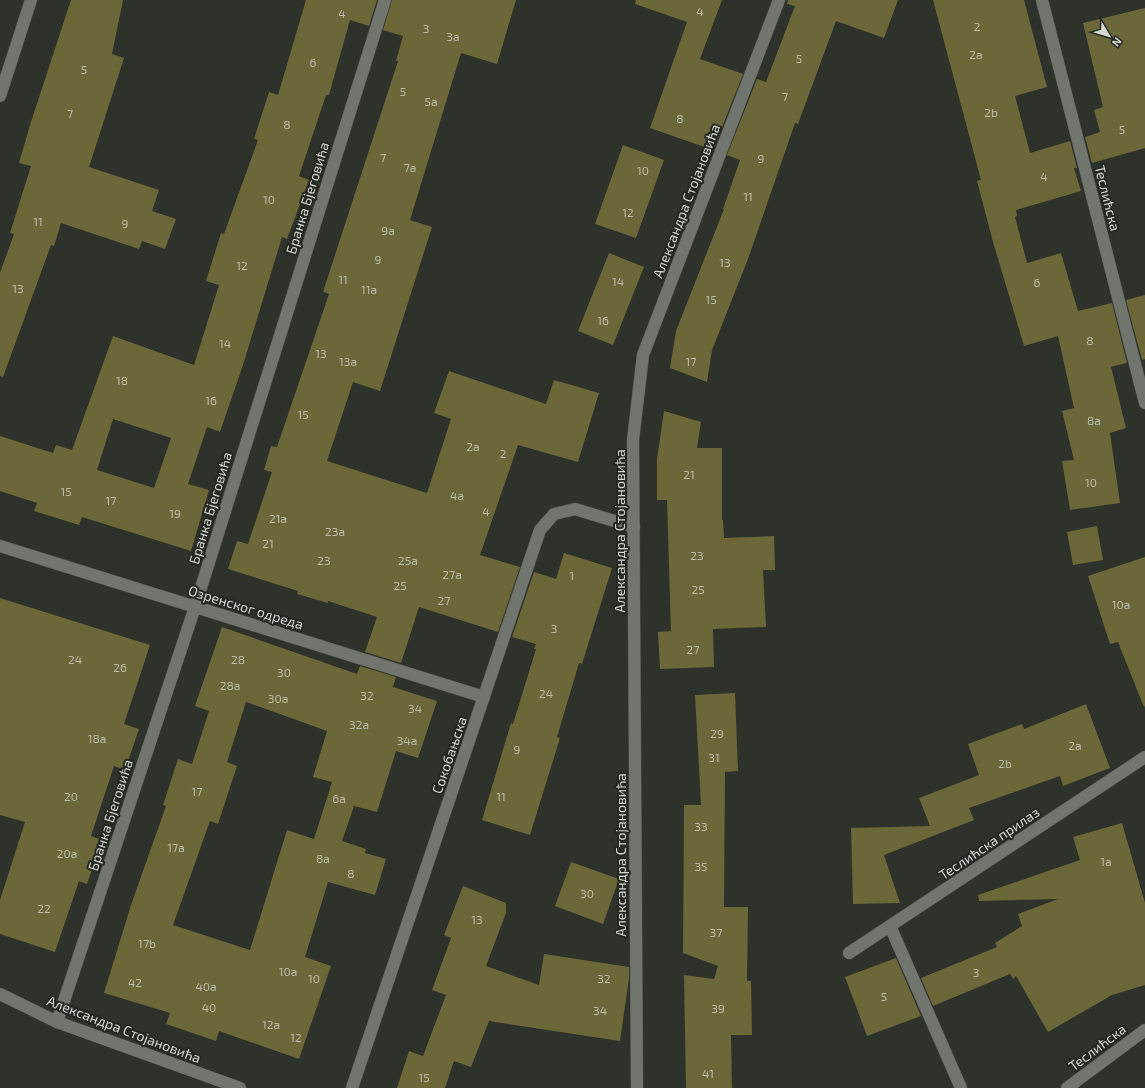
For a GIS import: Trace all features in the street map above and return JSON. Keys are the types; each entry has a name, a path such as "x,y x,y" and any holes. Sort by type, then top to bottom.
{"street":[{"path":"0,96 31,0"},
{"name":"Бранка Бјеговића","path":"57,1022 195,607 385,0"},
{"name":"Александра Стојановића","path":"636,1088 633,440 642,355 780,0"},
{"name":"Теслићска","path":"1042,0 1145,403"},
{"name":"Сокобањска","path":"352,1088 540,530 554,514 575,509 634,527"},
{"name":"Озренског одреда","path":"0,546 484,697"},
{"name":"Теслићска прилаз","path":"849,953 1145,757"},
{"path":"890,926 961,1088"},
{"name":"Александра Стојановића","path":"0,994 57,1022 240,1088"},
{"name":"Теслићска","path":"1067,1088 1145,1030"}],"building":[{"path":"71,0 123,0 112,54 124,58 89,167 159,190 152,211 176,219 165,249 142,241 139,249 61,223 54,246 51,245 3,377 0,376 0,273 14,234 10,233 31,166 19,163"},
{"path":"306,0 377,0 369,26 350,20 329,95 326,95 299,176 309,180 287,239 282,237 243,365 220,432 207,427 188,484 209,490 191,551 82,517 79,525 34,511 37,503 0,491 0,436 53,453 56,445 72,450 113,336 194,365 219,285 206,281 221,233 224,234 258,140 254,139 269,92 278,95","holes":["113,419 171,438 154,488 97,470"]},
{"path":"392,0 516,0 497,64 461,53 410,220 432,227 380,391 353,382 327,461 427,493 451,419 434,413 449,371 546,404 554,380 599,393 578,462 518,445 480,555 520,567 498,632 419,607 401,663 365,652 377,617 328,601 328,603 297,594 298,591 228,569 237,541 248,544 272,472 264,470 271,446 277,447 329,294 323,292 398,61 396,61 403,36 383,30"},
{"path":"636,0 722,0 700,59 743,74 713,150 650,128 687,22 635,4"},
{"path":"788,0 898,0 884,38 836,21 798,124 795,123 748,259 712,350 707,382 670,368 676,331 724,209 740,160 727,155 757,79 766,82 795,6 787,4"},
{"path":"933,0 1024,0 1047,87 1015,96 1030,153 1070,141 1077,168 1074,168 1081,191 1016,210 1017,216 1015,217 1027,263 1061,253 1078,311 1112,303 1127,363 1111,367 1126,428 1110,433 1120,503 1070,510 1062,461 1074,460 1062,411 1074,408 1058,336 1024,346 993,242 977,181 981,180"},
{"path":"1145,8 1145,148 1092,163 1085,137 1100,132 1094,110 1103,107 1083,23"},
{"path":"623,145 664,160 636,238 595,224"},
{"path":"609,253 644,267 613,345 578,331"},
{"path":"1145,295 1145,359 1142,360 1126,300"},
{"path":"664,411 701,422 697,448 722,448 722,520 724,538 774,536 775,570 763,570 766,627 713,629 714,667 660,669 658,632 671,631 667,500 657,500 657,459"},
{"path":"1097,526 1103,560 1073,565 1067,532"},
{"path":"564,553 612,568 582,664 579,663 557,737 560,738 530,835 482,820 511,723 513,724 536,649 534,649 536,644 512,637 534,572 556,579"},
{"path":"1145,557 1144,707 1118,642 1110,644 1088,576"},
{"path":"0,598 150,645 124,724 139,729 125,770 114,766 91,836 102,840 87,884 79,881 55,952 0,934 0,900 25,822 0,815"},
{"path":"222,627 357,674 360,666 396,677 393,687 437,701 418,758 396,751 377,812 354,806 342,841 366,849 365,853 386,859 375,895 328,882 305,957 331,966 299,1059 219,1031 216,1041 166,1024 170,1013 104,993 131,905 166,806 163,805 178,759 192,764 209,711 195,706","holes":["246,702 327,731 313,777 332,782 314,839 287,830 250,950 173,925 210,821 218,824 237,766 227,762"]},
{"path":"735,693 738,771 725,772 724,907 748,907 747,981 751,981 752,1035 731,1035 732,1088 686,1088 684,975 714,979 718,966 683,953 684,805 701,805 695,695"},
{"path":"1086,704 1110,768 1063,786 1060,776 969,808 974,820 884,855 900,903 853,904 851,828 930,826 919,798 979,775 968,744 1022,724 1024,729"},
{"path":"1122,823 1145,903 1145,985 1112,995 1048,1032 1016,976 1013,979 1010,974 933,1006 921,978 997,947 995,943 1022,926 1018,914 1058,899 979,901 978,895 1080,860 1073,837"},
{"path":"571,862 619,879 603,924 555,906"},
{"path":"463,886 506,903 506,913 486,966 539,985 544,954 629,967 629,979 620,1041 489,1021 471,1067 454,1061 445,1088 397,1088 409,1051 423,1056 446,995 432,990 451,938 444,935"},
{"path":"896,958 921,1016 867,1036 845,977"}]}
